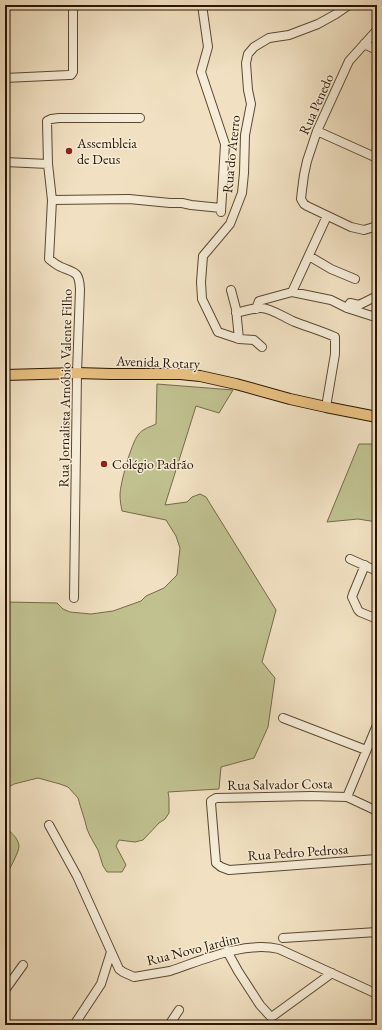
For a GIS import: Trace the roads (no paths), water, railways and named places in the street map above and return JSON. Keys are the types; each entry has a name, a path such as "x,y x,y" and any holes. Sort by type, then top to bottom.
{"main road":[{"name":"Avenida Rotary","path":"5,375 78,373 180,374 200,376 290,399 377,417"}],"street":[{"path":"5,78 71,75 73,72 73,5"},
{"path":"52,200 129,199 182,203 221,210 225,144 201,72 208,47 202,5"},
{"name":"Rua do Aterro","path":"262,347 254,340 238,339 218,332 202,299 201,282 203,256 230,224 242,193 245,135 251,104 248,90 246,63 248,54 254,47 269,38 289,35 318,24 348,5"},
{"name":"Rua Penedo","path":"327,216 304,204 302,199 304,174 310,150 317,131 349,61 377,30"},
{"path":"364,44 377,50"},
{"name":"Rua Jornalista Arnóbio Valente Filho","path":"74,598 80,282 75,272 59,266 49,259 52,200 48,164 47,121 59,118 140,118"},
{"path":"317,131 377,158"},
{"path":"5,162 48,164"},
{"path":"292,292 327,216 356,229 364,230 377,226"},
{"path":"309,256 331,269 355,279"},
{"path":"231,290 236,313 238,339"},
{"path":"256,309 259,301 292,292 331,300 347,308 372,316 377,313"},
{"path":"347,308 350,303 359,306 377,296"},
{"path":"236,313 260,308 270,310 335,337 335,354 326,407"},
{"path":"350,559 377,571"},
{"path":"365,565 352,597 360,612 377,619"},
{"path":"283,718 366,750"},
{"path":"377,725 347,797 377,810"},
{"name":"Rua Salvador Costa","path":"221,867 216,863 210,803 213,799 311,796 347,797"},
{"name":"Rua Novo Jardim","path":"49,825 77,876 119,969 123,972 134,977 170,972 226,952 246,948 273,947 377,994"},
{"name":"Rua Pedro Pedrosa","path":"221,867 229,870 377,859"},
{"path":"283,938 377,932"},
{"path":"74,1025 101,984 111,952"},
{"path":"226,952 260,1005 270,1016 273,1016 332,973"},
{"path":"5,990 23,964"},
{"path":"169,1025 179,1010"}],"place":[{"name":"Assembleia de Deus","path":"69,151"},
{"name":"Colégio Padrão","path":"104,464"}]}
